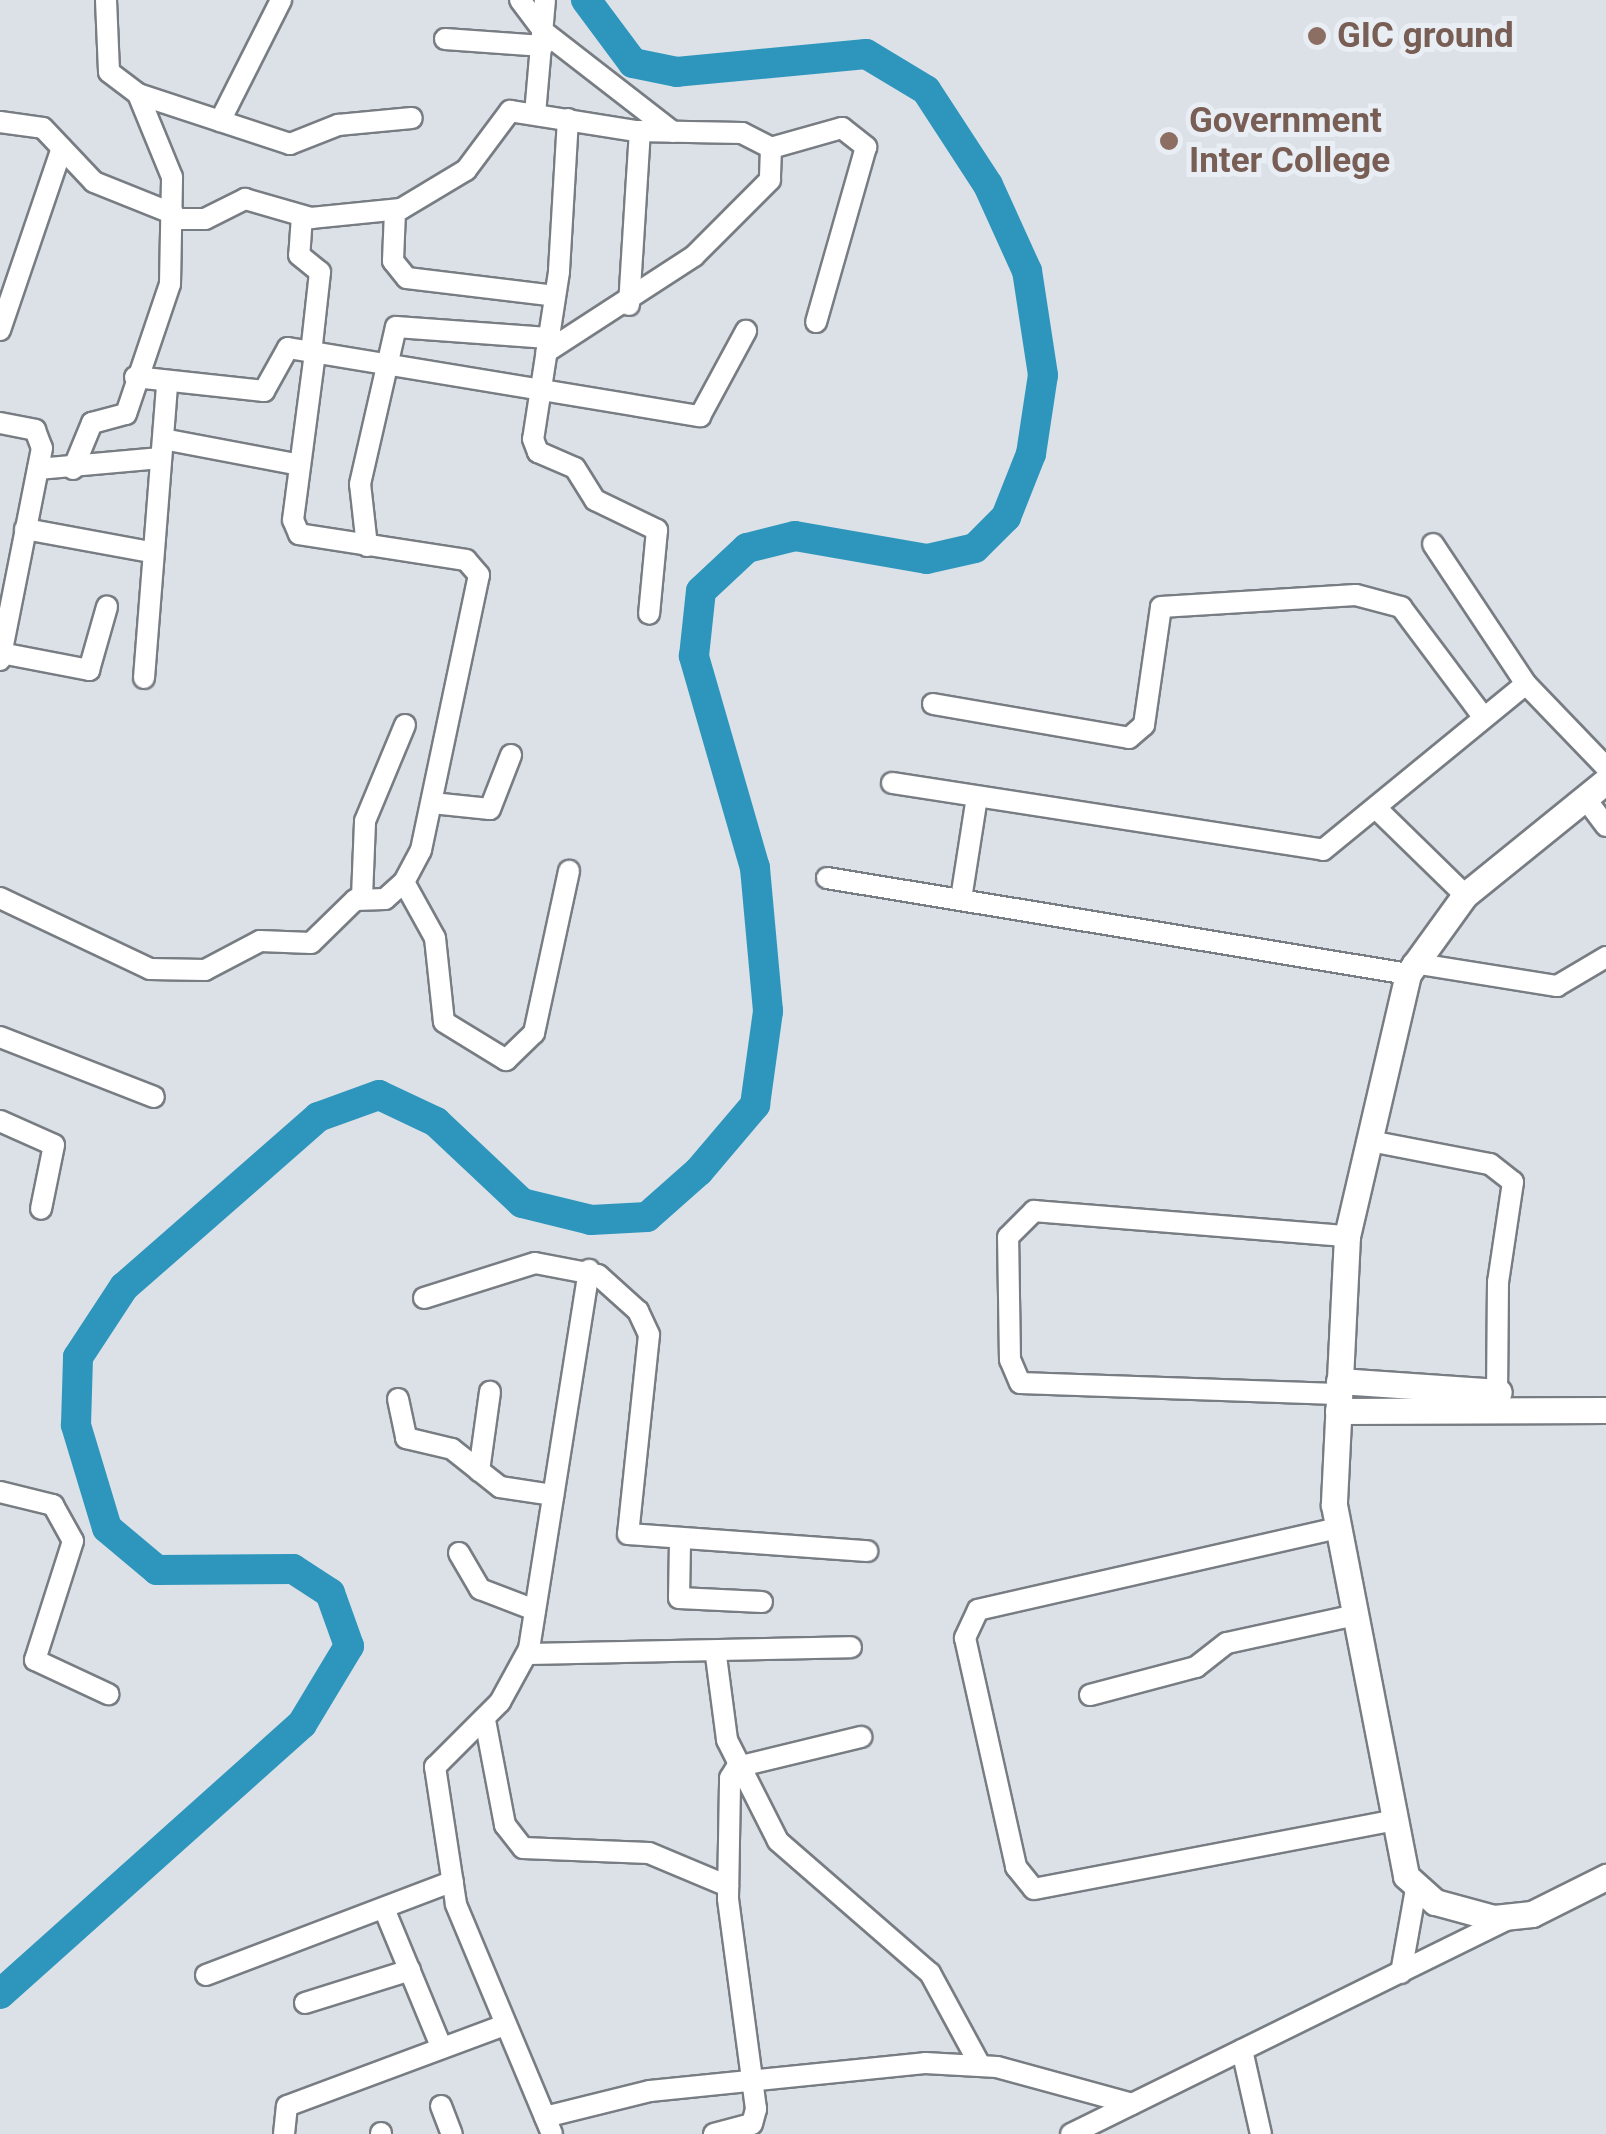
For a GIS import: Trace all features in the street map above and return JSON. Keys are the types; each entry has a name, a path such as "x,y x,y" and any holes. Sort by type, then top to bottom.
{"street":[{"path":"106,0 109,72 138,94 302,145 338,125 412,118"},
{"path":"220,120 281,0"},
{"path":"520,0 544,39 673,132"},
{"path":"535,114 545,0"},
{"path":"445,40 544,39"},
{"path":"73,469 92,424 126,414 135,376 170,284 174,217 169,162 138,94"},
{"path":"0,122 31,122 112,193 174,217 204,220 246,200 302,216 395,211 466,170 502,114 535,114 640,131 742,133 771,148 842,128 866,147 816,322"},
{"path":"568,119 538,452 575,468 595,500 657,530 649,614"},
{"path":"629,305 640,131"},
{"path":"0,330 8,286 62,148"},
{"path":"367,546 360,484 391,364 393,332 404,324 548,345 629,305 770,180 771,148"},
{"path":"395,211 394,261 407,278 555,296"},
{"path":"302,216 299,255 320,272 300,466 299,534 478,568 432,803 404,882 385,899 362,897"},
{"path":"135,376 167,385 264,391 279,351 391,364 700,416 746,331"},
{"path":"144,678 150,552 167,385"},
{"path":"0,423 39,434 38,470 1,657 89,670 107,608"},
{"path":"38,470 73,469 162,448 300,466"},
{"path":"25,529 150,552"},
{"path":"1433,544 1526,684 1606,767"},
{"path":"933,704 1129,738 1144,725 1161,607 1356,595 1402,607 1481,714"},
{"path":"892,784 1303,853 1336,844 1380,812 1481,714 1526,684"},
{"path":"0,898 112,954 173,972 218,968 260,941 311,942 362,897 365,821 404,726"},
{"path":"432,803 490,809 511,755"},
{"path":"1401,1973 1416,1889 1388,1822 1338,1528 1338,1395 1347,1236 1410,968 1465,895 1606,781"},
{"path":"961,899 978,797"},
{"path":"1584,798 1606,826"},
{"path":"1380,812 1465,895"},
{"path":"404,882 435,938 444,1022 506,1060 534,1033 569,871"},
{"path":"826,878 1410,968 1557,986 1606,957"},
{"path":"0,1036 154,1097"},
{"path":"0,1121 54,1144 41,1209"},
{"path":"1370,1141 1490,1164 1513,1182 1498,1282 1497,1401"},
{"path":"1347,1236 1034,1211 1008,1237 1010,1360 1020,1383 1600,1402"},
{"path":"424,1298 535,1262 589,1270 628,1300 649,1335 625,1526 635,1537 867,1551"},
{"path":"589,1270 527,1654 485,1720 446,1747 435,1768 452,1881 502,2026 549,2126 754,2078 980,2065 1132,2104"},
{"path":"479,1471 490,1392"},
{"path":"398,1399 406,1438 452,1449 500,1487 553,1495"},
{"path":"0,1492 53,1505 73,1541 36,1660 108,1694"},
{"path":"1338,1528 978,1610 965,1638 1016,1868 1034,1888 1388,1822"},
{"path":"680,1542 680,1598 762,1602"},
{"path":"458,1553 480,1589 535,1610"},
{"path":"1090,1694 1196,1668 1227,1643 1352,1616"},
{"path":"527,1654 716,1656 852,1647"},
{"path":"714,2134 752,2124 754,2078 728,1886 737,1767 716,1656"},
{"path":"485,1720 506,1825 522,1848 649,1853 728,1886"},
{"path":"737,1767 861,1737"},
{"path":"737,1767 798,1866 949,1996 980,2065"},
{"path":"1071,2134 1510,1918 1606,1877"},
{"path":"206,1975 386,1911 452,1881"},
{"path":"1416,1889 1456,1910 1510,1918"},
{"path":"386,1911 442,2046"},
{"path":"305,2003 410,1970"},
{"path":"284,2134 287,2106 502,2026"},
{"path":"1242,2050 1261,2134"},
{"path":"441,2106 452,2134"}],"waterway":[{"path":"0,1994 302,1724 349,1646 330,1593 293,1569 157,1570 107,1528 76,1425 78,1357 124,1287 318,1117 379,1095 436,1122 522,1203 591,1220 647,1217 699,1171 755,1105 768,1011 755,868 694,656 701,591 747,548 795,536 927,559 975,548 1006,517 1031,454 1043,375 1027,271 988,185 926,90 866,54 677,72 633,63 586,0"}],"place":[{"name":"GIC ground","path":"1317,36"},
{"name":"Government Inter College","path":"1169,141"}]}
